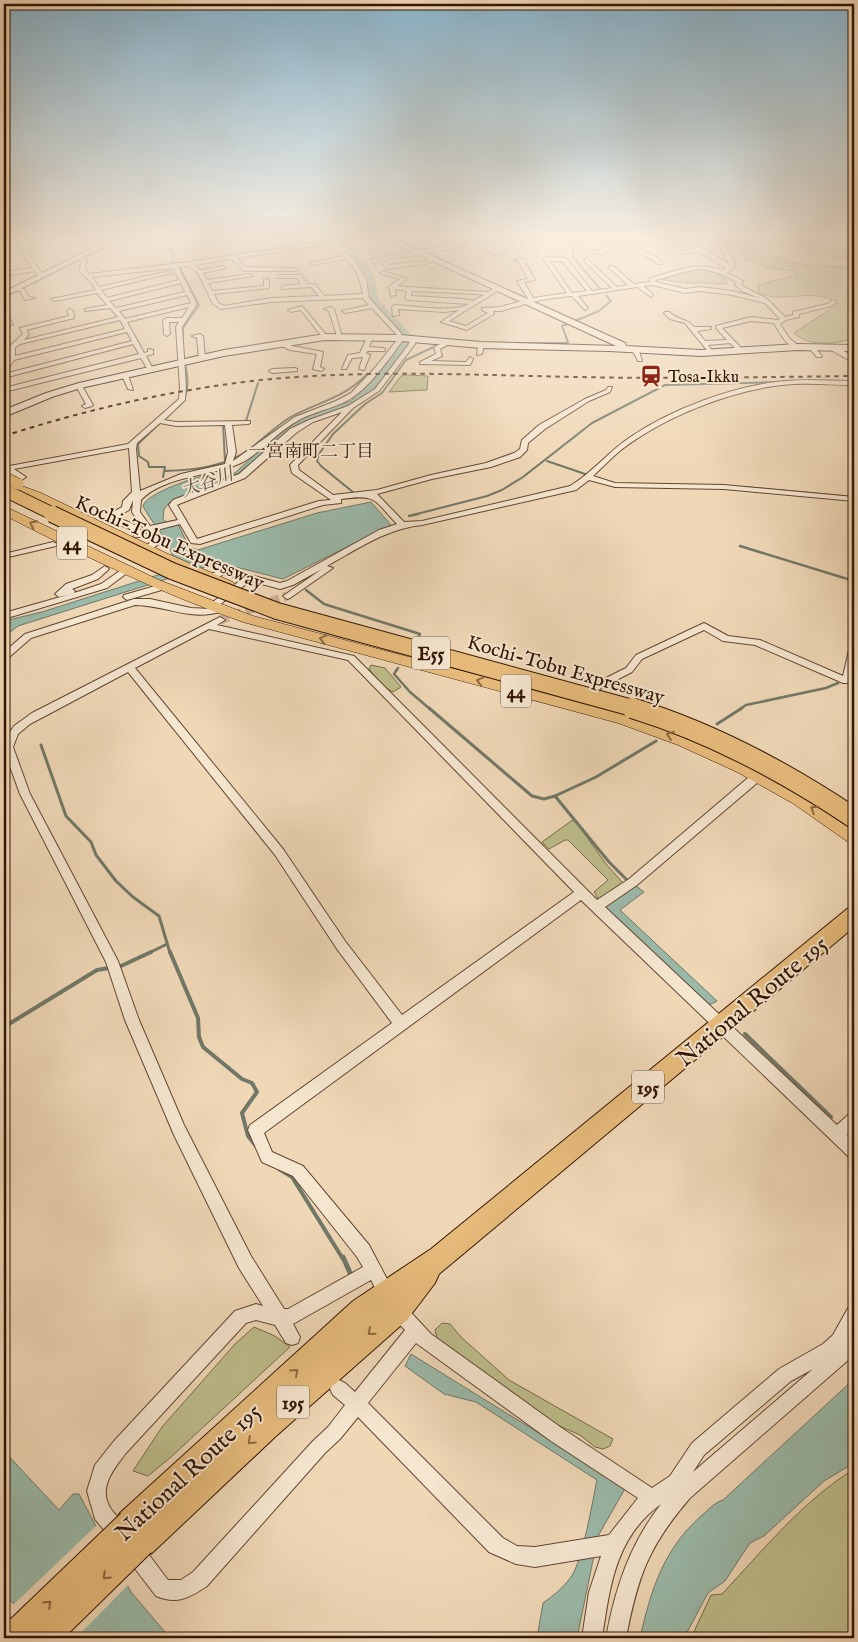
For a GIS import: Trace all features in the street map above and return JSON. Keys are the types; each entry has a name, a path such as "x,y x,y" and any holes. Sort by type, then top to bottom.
{"highway":[{"name":"Kochi-Tobu Expressway","path":"9,486 158,564 245,600 308,620 617,703 689,727 720,740 788,775 854,818"},
{"name":"National Route 195","path":"12,1638 266,1426 386,1291 440,1258 723,1026 854,915"},
{"name":"National Route 195","path":"43,1638 136,1533"}],"main road":[{"path":"553,313 631,349"},
{"path":"4,414 49,395 125,375 202,358 326,337 414,339 453,351 631,349 699,356 712,353 797,347 854,348"},
{"path":"5,472 9,486"},
{"name":"44","path":"9,486 37,496 161,556 206,575 242,583 396,638 594,691 657,710 716,732 793,769 854,807"},
{"name":"44","path":"4,510 133,574 156,588 212,612 353,653 622,719 680,739 756,774 800,800 854,837"}],"street":[{"path":"4,313 11,324"},
{"path":"4,371 12,359 12,347 26,334 22,329 72,317 71,313"},
{"path":"117,313 123,320 150,370"},
{"path":"18,342 157,313"},
{"path":"5,472 134,444 162,422 182,400 184,362 179,331 188,313"},
{"path":"306,313 326,337"},
{"path":"332,313 340,336"},
{"path":"137,535 139,532 133,527 112,521 116,514 126,508 127,501 145,491 184,476 239,461 297,418 353,394 376,370 402,338 380,313"},
{"path":"459,313 444,322 467,328 492,313"},
{"path":"667,313 672,318 687,322 712,353"},
{"path":"774,313 781,321 788,340 797,347"},
{"path":"742,352 718,328 751,319 781,321 797,316 795,313 797,313"},
{"path":"167,334 166,320 184,320"},
{"path":"198,327 197,336 200,336 202,358"},
{"path":"692,329 709,328"},
{"path":"12,359 128,330"},
{"path":"362,369 367,355 364,352 370,337"},
{"path":"400,523 374,496 368,495 322,502 200,542 194,541 174,507 176,502 242,476 293,431 311,421 345,410 371,394 383,384 414,339"},
{"path":"703,343 732,341"},
{"path":"4,376 135,342"},
{"path":"282,344 300,353 321,353 316,369 321,369"},
{"path":"811,347 818,356"},
{"path":"453,351 419,364 440,355 436,348 453,351 468,364 470,358"},
{"path":"834,348 854,361"},
{"path":"631,349 637,352 640,360"},
{"path":"4,390 152,353 150,350"},
{"path":"344,368 350,356 383,350"},
{"path":"272,371 295,371 297,363 281,363"},
{"path":"125,375 132,389"},
{"path":"208,626 212,612 242,583 280,586 400,523 422,523 573,488 590,475 618,448 692,409 734,393 776,384 854,383"},
{"path":"80,386 90,405 85,406"},
{"path":"345,410 294,465 294,468 330,497 341,498 378,492 431,477 488,465 517,455 523,450 525,442 542,427 587,400 608,391 610,388"},
{"path":"162,422 176,424 248,422"},
{"path":"228,423 232,452 229,464"},
{"path":"134,444 132,449 137,496 136,510 150,529 156,543 148,549"},
{"path":"590,475 615,485 724,487 854,499"},
{"path":"378,492 392,505 400,523"},
{"path":"133,527 136,525 126,515 136,510"},
{"path":"150,529 182,520"},
{"path":"69,538 94,528"},
{"path":"288,596 382,532"},
{"path":"4,556 53,544"},
{"path":"115,560 128,545"},
{"path":"59,594 70,587 99,577 105,570"},
{"path":"4,609 133,574"},
{"path":"4,616 68,598 104,586 112,581"},
{"path":"4,647 22,632 29,629 156,588"},
{"path":"4,657 28,636 134,602 150,602 212,612"},
{"path":"292,1337 245,1262 179,1130 132,1020 112,961 25,794 10,755 8,739 21,725 208,626 279,643 353,653 582,893 854,1152"},
{"path":"594,691 597,686 629,670 639,658 704,626 726,639 756,642 846,681 854,650"},
{"path":"129,667 279,852 341,946 401,1024"},
{"path":"597,906 630,884 753,780 756,774"},
{"path":"582,893 255,1130 267,1157 298,1171 363,1251 386,1291 425,1340 557,1435 644,1492 651,1500"},
{"path":"837,1135 854,1119"},
{"path":"386,1291 290,1317 280,1318 256,1312 241,1317 120,1447 101,1471 96,1491 102,1512 164,1589 184,1590 200,1579 319,1447 334,1433 356,1403 416,1331"},
{"path":"833,1355 854,1314"},
{"path":"592,1638 598,1592 609,1545 631,1520 651,1500 674,1493 833,1355 854,1344"},
{"path":"339,1389 356,1403 496,1545 516,1555 535,1557 609,1545"},
{"path":"616,1638 623,1602 636,1558 652,1530 668,1508 674,1493"},
{"path":"4,1620 25,1638"}],"green space":[{"path":"825,313 854,313 854,339 830,343 815,343 801,338 794,333"},
{"path":"401,376 428,376 427,390 389,392"},
{"path":"371,665 385,668 401,687 393,692 383,686 369,669"},
{"path":"574,819 606,864 624,884 599,900 594,892 608,880 568,840 549,849 542,842"},
{"path":"442,1323 450,1324 461,1337 509,1380 613,1439 610,1446 603,1449 595,1447 580,1435 555,1424 467,1364 454,1350 438,1341 435,1330"},
{"path":"254,1327 275,1336 290,1347 148,1476 133,1471 162,1427 235,1344"},
{"path":"854,1469 854,1638 691,1638 711,1595 722,1594 801,1511 835,1482"}],"water":[{"path":"376,375 385,376 366,396 350,406 306,421 240,473 170,502 164,509 163,519 166,522 176,520 189,547 198,550 317,513 371,502 391,525 283,579 224,564 211,565 18,626 4,637 4,621 42,612 161,574 175,565 169,547 143,506 146,501 161,491 192,479 207,475 215,481 235,473 270,440 293,423 317,412 351,401"},
{"path":"635,885 644,892 620,910 717,1001 709,1005 606,909 605,904"},
{"path":"411,1354 626,1487 598,1536 577,1638 537,1638 543,1603 565,1585 575,1569 583,1545 597,1480 476,1402 444,1394 405,1366"},
{"path":"854,1379 854,1463 824,1481 764,1536 750,1543 725,1581 708,1593 684,1638 640,1638 649,1603 660,1572 677,1543 688,1529 711,1507 723,1500"},
{"path":"4,1451 59,1510 73,1494 79,1494 131,1592 170,1638 57,1638 4,1596"}],"pier":[{"path":"98,1524 129,1584 76,1638 53,1638 12,1606"}],"waterway":[{"path":"183,348 183,328 194,313"},
{"name":"大谷川","path":"364,393 404,346 408,337 386,313"},
{"path":"575,321 595,313"},
{"path":"518,343 566,343 568,342 562,326 567,324"},
{"path":"354,493 321,466 317,461 319,454 333,434 365,404 382,393 406,360 440,344"},
{"path":"180,405 184,399 187,387 187,374 183,354"},
{"path":"165,471 187,470 220,464 230,460 250,449 289,418 348,390 366,375"},
{"path":"413,515 487,496 502,490 523,477 592,423 665,385 781,382"},
{"path":"246,421 258,383"},
{"path":"162,421 138,444 139,456 148,462 149,467 165,467 163,477"},
{"path":"220,424 223,424 225,461"},
{"path":"547,461 588,475"},
{"path":"745,487 854,497"},
{"path":"409,516 418,514"},
{"path":"740,546 854,581"},
{"path":"306,590 324,604 420,634 418,637"},
{"path":"398,668 394,674 410,692 430,709"},
{"path":"740,709 746,705 826,688 838,683"},
{"path":"429,708 532,796 544,799 555,796"},
{"path":"717,724 742,708"},
{"path":"555,796 596,777 656,741"},
{"path":"41,745 66,816 91,842 96,855 116,881 133,897 159,916 170,953"},
{"path":"555,796 609,862 629,882"},
{"path":"151,952 167,944"},
{"path":"4,1027 97,970 121,966 151,952"},
{"path":"170,952 198,1018 199,1037 203,1047 242,1079 252,1083 257,1092 242,1113 248,1136 256,1146"},
{"path":"745,1034 831,1117"},
{"path":"279,1169 292,1177 343,1259"},
{"path":"343,1257 351,1275"}],"tunnel":[{"path":"220,620 287,596"}],"railway":[{"path":"4,436 126,402 220,385 293,377 374,374 647,378 854,376"}],"place":[{"name":"Tosa-Ikku","path":"651,376"}],"district":[{"name":"一宮南町二丁目","path":"311,451"}]}
